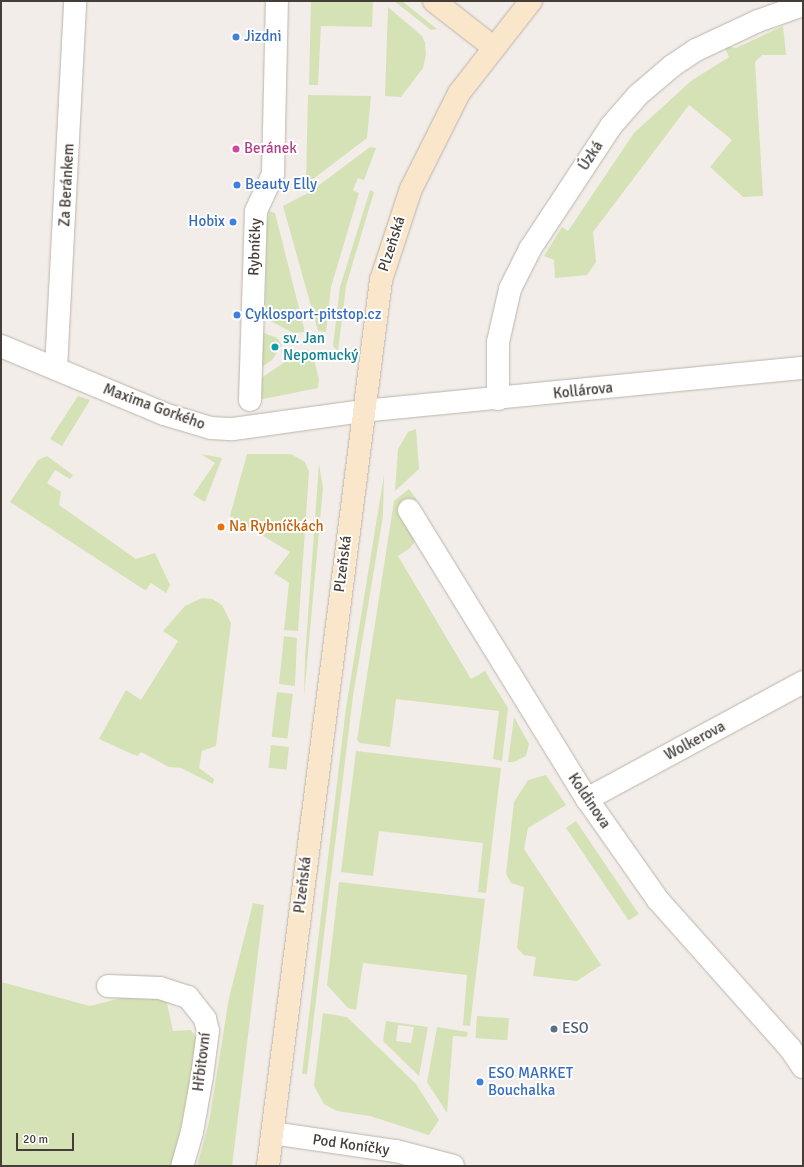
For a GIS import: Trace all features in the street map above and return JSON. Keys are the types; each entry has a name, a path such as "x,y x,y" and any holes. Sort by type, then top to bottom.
{"main road":[{"path":"434,1 493,47"},
{"name":"Plzeňská","path":"268,1166 362,411 380,280 396,229 428,150 459,93 493,47 531,1"}],"street":[{"name":"Za Beránkem","path":"56,368 75,1"},
{"name":"Rybníčky","path":"250,400 256,211 273,174 277,1"},
{"name":"Úzká","path":"498,399 498,342 510,289 530,248 611,126 638,95 690,54 737,30 803,5"},
{"name":"Maxima Gorkého","path":"1,346 164,414 211,428 250,427 362,411"},
{"name":"Kollárova","path":"362,411 498,399 803,368"},
{"name":"Koldinova","path":"409,510 587,799 658,900 790,1048 803,1068"},
{"name":"Wolkerova","path":"587,799 803,682"},
{"name":"Hřbitovní","path":"108,986 160,988 188,997 205,1019 208,1031 202,1076 192,1132 182,1166"},
{"name":"Pod Koníčky","path":"272,1133 396,1151 454,1166"}],"green space":[{"path":"311,1 373,1 372,27 321,26 318,85 309,85"},
{"path":"394,1 402,1 437,29 431,30"},
{"path":"388,7 422,36 425,43 426,54 423,68 401,97 385,96"},
{"path":"783,26 786,55 762,55 755,62 763,196 743,197 710,167 732,140 689,105 593,232 596,262 587,275 555,278 554,260 544,256 562,227 568,231 634,133 691,81 729,57 724,46 736,48"},
{"path":"308,95 371,96 367,138 309,182 306,182"},
{"path":"370,147 376,148 364,180 358,178 353,190 359,193 331,287 326,332 318,331 283,206 310,192"},
{"path":"370,190 374,192 346,286 338,351 333,346 340,287"},
{"path":"269,211 275,213 305,332 293,333 265,318 267,224 262,224 262,220 268,219"},
{"path":"259,331 277,338 282,345 272,360 260,368"},
{"path":"308,350 312,352 319,379 318,388 263,399 258,396 257,381 295,355"},
{"path":"78,396 90,400 62,446 50,439"},
{"path":"416,429 419,469 395,491 398,449 408,432"},
{"path":"201,454 222,458 205,502 193,495 215,463"},
{"path":"247,454 291,454 305,462 309,472 298,631 284,630 289,583 274,573 290,552 230,516"},
{"path":"47,456 73,475 70,479 55,470 47,483 61,492 59,505 136,559 155,553 170,585 166,593 151,583 146,590 143,589 10,502 38,460"},
{"path":"319,464 323,488 304,697 305,657"},
{"path":"384,475 383,516 353,696 307,1074 302,1074 346,708"},
{"path":"409,489 417,500 400,514 416,540 410,548 398,556 471,679 485,671 508,708 502,761 493,759 499,711 396,699 390,747 360,743 357,740 394,501"},
{"path":"202,598 212,599 222,605 231,623 216,746 202,751 199,768 214,779 213,784 181,768 169,767 141,752 138,756 99,739 126,690 141,700 178,641 163,631 185,606"},
{"path":"284,636 297,638 295,686 279,684"},
{"path":"277,692 293,694 287,739 272,737"},
{"path":"514,717 529,744 526,756 514,762 508,762"},
{"path":"271,745 289,747 286,770 269,768"},
{"path":"356,751 501,768 486,893 478,892 483,843 379,831 373,876 341,872"},
{"path":"546,775 566,805 528,828 524,849 601,965 577,981 533,976 536,957 524,955 517,948 524,887 511,883 506,874 514,802 528,780"},
{"path":"576,821 639,914 629,921 566,828"},
{"path":"339,882 485,899 470,1026 463,1025 467,975 363,963 356,1010 348,1008 327,985"},
{"path":"253,903 264,905 232,1166 197,1166 209,1122 229,998"},
{"path":"1,982 90,1006 125,997 166,999 173,1031 191,1030 199,1042 172,1166 1,1166"},
{"path":"323,1013 347,1017 416,1084 439,1120 429,1135 370,1116 337,1111 324,1104 314,1086"},
{"path":"477,1016 509,1018 507,1040 475,1038"},
{"path":"386,1021 428,1027 419,1076 383,1041","holes":["398,1025 414,1027 411,1043 396,1041"]},
{"path":"437,1027 468,1032 467,1037 453,1036 447,1113 427,1082"}],"place":[{"name":"Jizdni","path":"236,37"},
{"name":"Beránek","path":"236,149"},
{"name":"Beauty Elly","path":"237,185"},
{"name":"Hobix","path":"233,222"},
{"name":"Cyklosport-pitstop.cz","path":"237,315"},
{"name":"sv. Jan Nepomucký","path":"275,347"},
{"name":"Na Rybníčkách","path":"221,527"},
{"name":"ESO","path":"554,1029"},
{"name":"ESO MARKET Bouchalka","path":"480,1082"}]}
